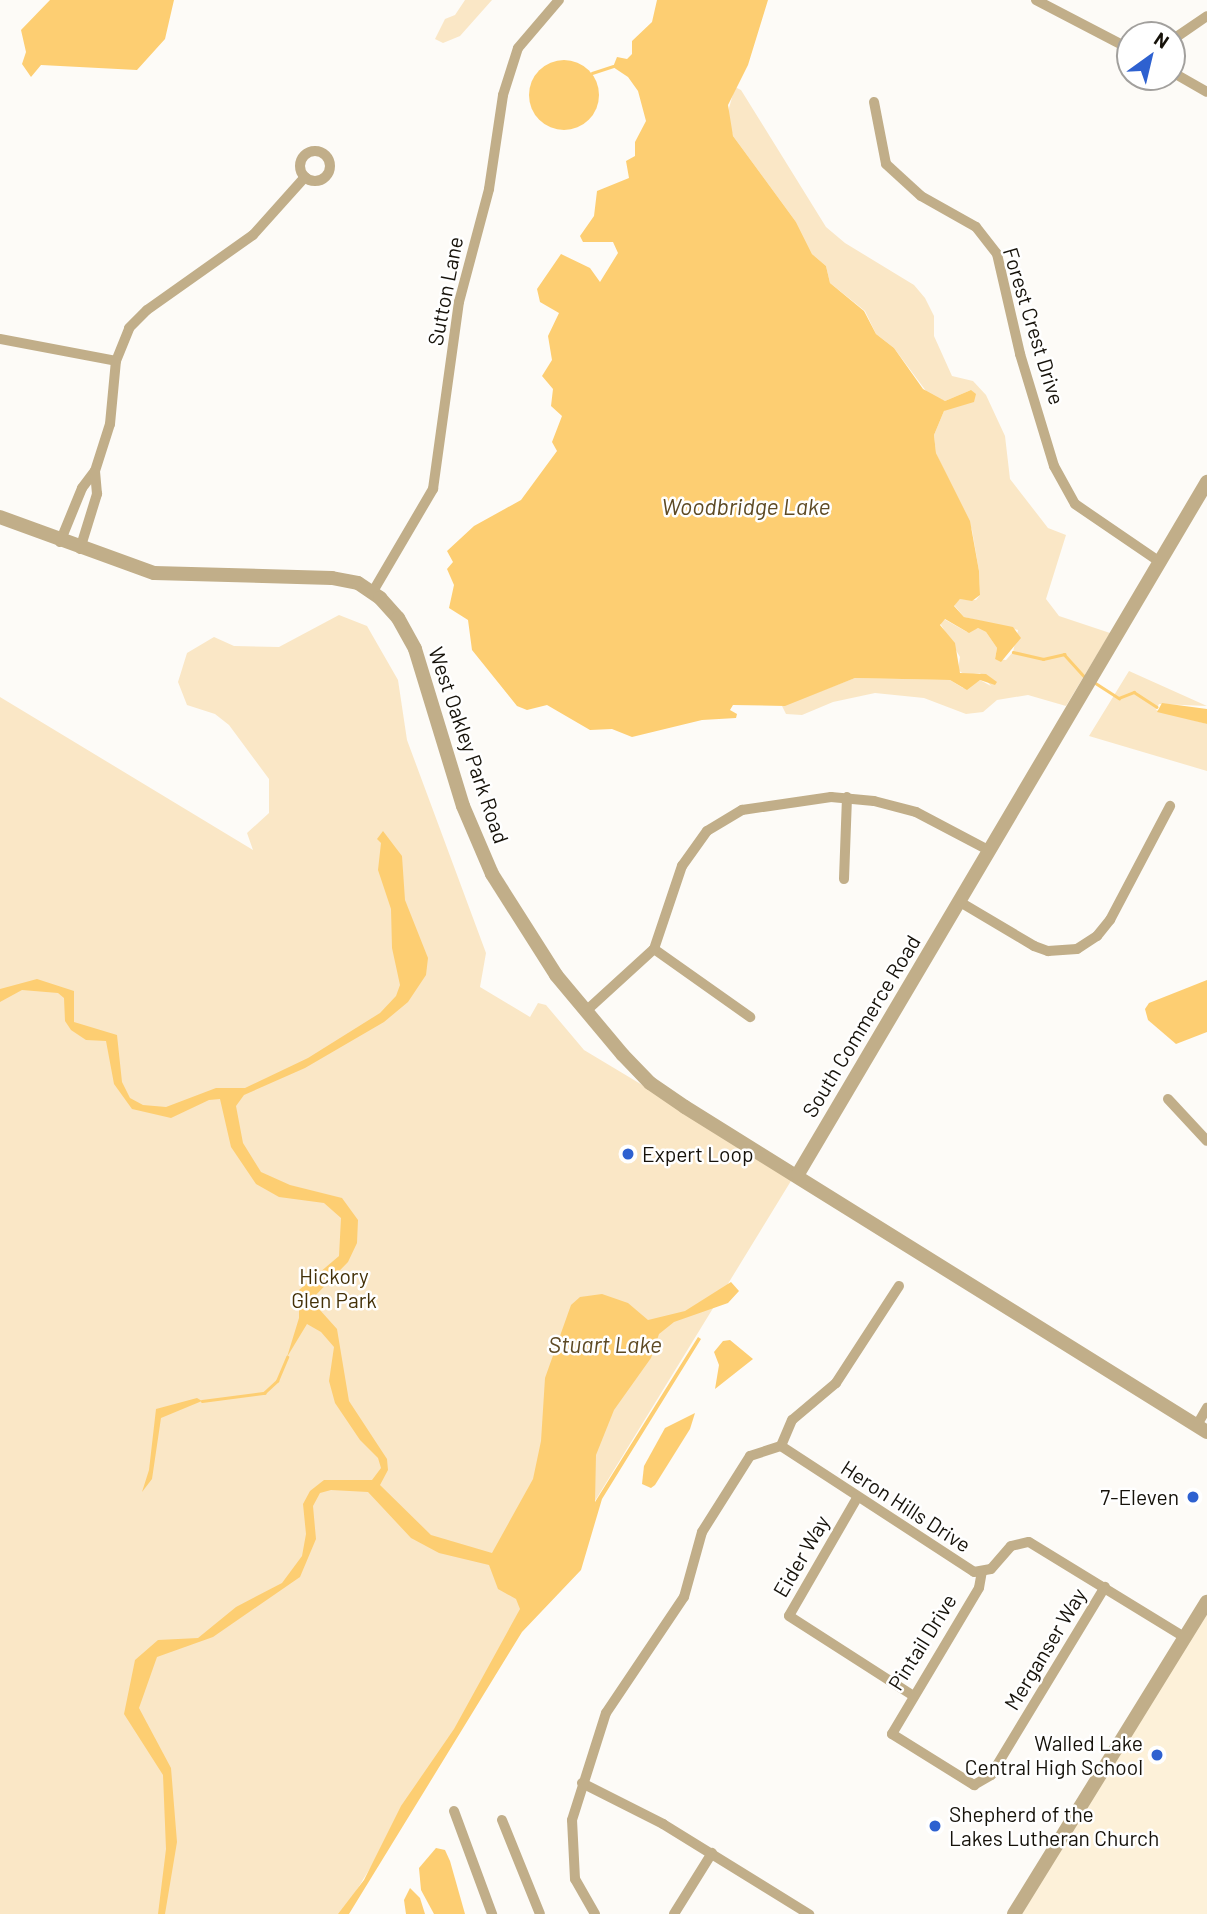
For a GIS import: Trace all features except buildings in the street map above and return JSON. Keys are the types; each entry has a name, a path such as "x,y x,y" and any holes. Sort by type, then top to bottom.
{"street":[{"name":"Sutton Lane","path":"372,593 433,489 459,302 489,189 503,95 518,48 559,0"},
{"path":"1036,0 1116,42"},
{"path":"1186,30 1207,16"},
{"path":"1186,80 1207,92"},
{"name":"Forest Crest Drive","path":"874,102 886,164 920,196 976,227 997,254 1020,354 1054,467 1075,504 1160,562"},
{"path":"60,542 82,488 95,471 110,424 116,361 130,328 147,310 253,235 305,177"},
{"path":"0,339 116,361"},
{"path":"80,549 97,494 95,471"},
{"name":"South Commerce Road","path":"798,1174 1207,482"},
{"name":"West Oakley Park Road","path":"0,517 80,549 171,576 332,578 358,583 372,593 398,618 415,649 463,806 492,874 538,949 586,1011 650,1083 798,1174"},
{"path":"586,1011 654,949 682,866 718,822 755,806 847,797 916,811 990,851"},
{"path":"844,879 847,797"},
{"path":"960,902 1034,946 1062,952 1077,949 1097,936 1110,920 1170,806"},
{"path":"654,949 750,1017"},
{"path":"1168,1099 1207,1141"},
{"path":"798,1174 1202,1429 1207,1408"},
{"path":"595,1914 575,1879 571,1847 572,1820 606,1713 684,1597 710,1518 750,1456 783,1448 792,1420 836,1383 899,1286"},
{"name":"Heron Hills Drive","path":"783,1448 974,1572 1001,1562 1011,1546 1029,1542 1184,1637"},
{"name":"Eider Way","path":"857,1498 789,1616 912,1695"},
{"name":"Pintail Drive","path":"892,1734 912,1695 979,1588 982,1571"},
{"name":"Merganser Way","path":"892,1734 959,1778 982,1784 1105,1587"},
{"path":"1014,1914 1207,1602"},
{"path":"582,1783 712,1853 809,1914"},
{"path":"454,1811 492,1914"},
{"path":"502,1820 540,1914"},
{"path":"674,1914 712,1853"}],"shaded area":[{"name":"Walled Lake Central High School","path":"1207,1597 1207,1914 1009,1914"}],"green space":[{"path":"465,0 492,0 460,36 443,43 435,39 445,19 455,15"},
{"path":"735,87 741,90 826,227 845,243 914,285 925,298 934,316 934,336 952,376 973,381 986,395 1005,436 1010,479 1048,528 1066,535 1046,599 1059,616 1110,633 1066,706 1028,695 997,700 983,712 966,714 924,698 875,693 833,702 802,715 786,714 782,706 855,678 950,680 963,688 980,680 991,686 980,673 965,675 958,670 960,657 940,623 944,619 967,632 978,628 986,632 997,648 995,659 1006,660 1013,652 1018,630 964,617 954,605 960,599 976,600 980,595 979,571 972,530 936,453 934,435 944,411 971,390 945,401 929,395 894,348 876,334 865,311 830,283 826,266 812,254 796,222 733,136 727,115"},
{"name":"Hickory Glen Park","path":"339,615 367,626 398,680 407,740 486,953 480,987 530,1017 538,1003 546,1005 584,1050 794,1176 342,1914 0,1914 0,697 253,850 247,833 269,813 269,779 229,725 215,714 187,705 178,682 187,653 214,637 234,646 279,647"},
{"path":"1129,671 1207,706 1159,704 1156,710 1207,724 1207,771 1089,736"}],"water":[{"path":"50,0 174,0 165,39 137,70 41,65 31,77 22,64 26,52 21,30"},
{"name":"Woodbridge Lake","path":"657,0 768,0 748,65 728,105 733,136 796,222 812,254 826,266 830,283 864,311 876,334 894,348 923,389 945,401 971,390 976,394 974,402 944,411 934,435 936,453 970,521 979,571 980,595 972,601 960,599 954,606 964,617 1013,627 1021,638 1001,662 995,659 997,648 986,632 978,628 969,633 945,619 940,625 955,643 960,673 986,674 997,682 995,685 980,680 967,690 950,680 855,678 785,706 733,705 730,710 737,714 736,718 702,720 632,737 612,729 590,730 547,705 527,710 517,706 472,650 468,620 449,608 454,585 447,569 453,562 447,551 474,526 521,500 557,451 552,442 562,416 551,406 553,389 542,376 552,360 548,336 559,313 540,302 537,289 561,254 590,268 600,282 618,253 613,242 583,242 580,236 594,216 597,191 629,178 626,161 635,156 635,142 646,121 638,91 628,77 613,67 617,57 627,59 632,54 632,41 652,22"},
{"path":"564,60 589,70 599,95 589,120 564,130 539,120 529,95 539,70"},
{"path":"1162,703 1207,709 1207,724 1157,712"},
{"name":"Stuart Lake","path":"383,831 402,856 405,900 428,958 426,975 408,1002 384,1022 305,1068 244,1095 236,1106 243,1143 261,1172 290,1185 342,1198 358,1220 357,1243 348,1262 311,1300 337,1329 349,1401 387,1459 388,1470 380,1485 431,1535 492,1553 533,1479 541,1441 545,1378 571,1305 580,1297 602,1294 628,1303 648,1320 685,1311 731,1282 739,1291 728,1303 674,1322 659,1334 651,1358 614,1410 596,1455 595,1502 698,1337 701,1339 602,1499 581,1570 522,1632 349,1914 338,1914 364,1880 401,1806 454,1729 520,1609 516,1599 498,1589 489,1565 439,1553 411,1538 368,1492 331,1490 320,1493 313,1506 316,1539 300,1577 213,1637 157,1657 139,1708 171,1768 177,1842 165,1914 158,1914 166,1849 163,1775 124,1714 135,1660 158,1640 198,1638 236,1607 282,1583 302,1556 306,1534 303,1504 310,1491 324,1480 372,1480 381,1468 378,1458 360,1440 335,1403 329,1381 334,1347 321,1332 307,1324 287,1357 299,1318 299,1290 339,1256 341,1218 324,1203 279,1197 256,1184 231,1147 220,1099 209,1100 171,1118 132,1109 114,1084 106,1041 86,1040 71,1030 65,1021 64,998 58,993 22,990 0,1002 0,989 37,979 74,991 74,1022 117,1035 122,1082 130,1098 143,1105 166,1107 216,1088 245,1088 308,1058 380,1013 396,996 400,985 392,948 391,909 378,870 381,843 377,839"},
{"path":"1207,980 1207,1032 1176,1044 1148,1020 1145,1009 1149,1003"},
{"path":"730,1340 753,1359 715,1389 719,1365 714,1352 723,1341"},
{"path":"197,1398 202,1401 161,1418 152,1479 142,1492 149,1470 156,1409"},
{"path":"695,1413 690,1429 655,1485 651,1488 642,1484 644,1466 665,1428"},
{"path":"436,1848 445,1850 450,1861 465,1914 434,1914 421,1890 419,1868"},
{"path":"410,1888 420,1898 425,1914 406,1914 404,1900"}],"waterway":[{"path":"592,73 613,66"},
{"path":"1013,652 1043,659 1064,654 1085,677"},
{"path":"1094,682 1119,698 1134,692 1157,707"},
{"path":"202,1401 264,1393 277,1381 287,1357"}],"place":[{"name":"Expert Loop","path":"628,1154"},
{"name":"7-Eleven","path":"1193,1497"},
{"name":"Walled Lake Central High School","path":"1157,1755"},
{"name":"Shepherd of the Lakes Lutheran Church","path":"935,1826"}]}
